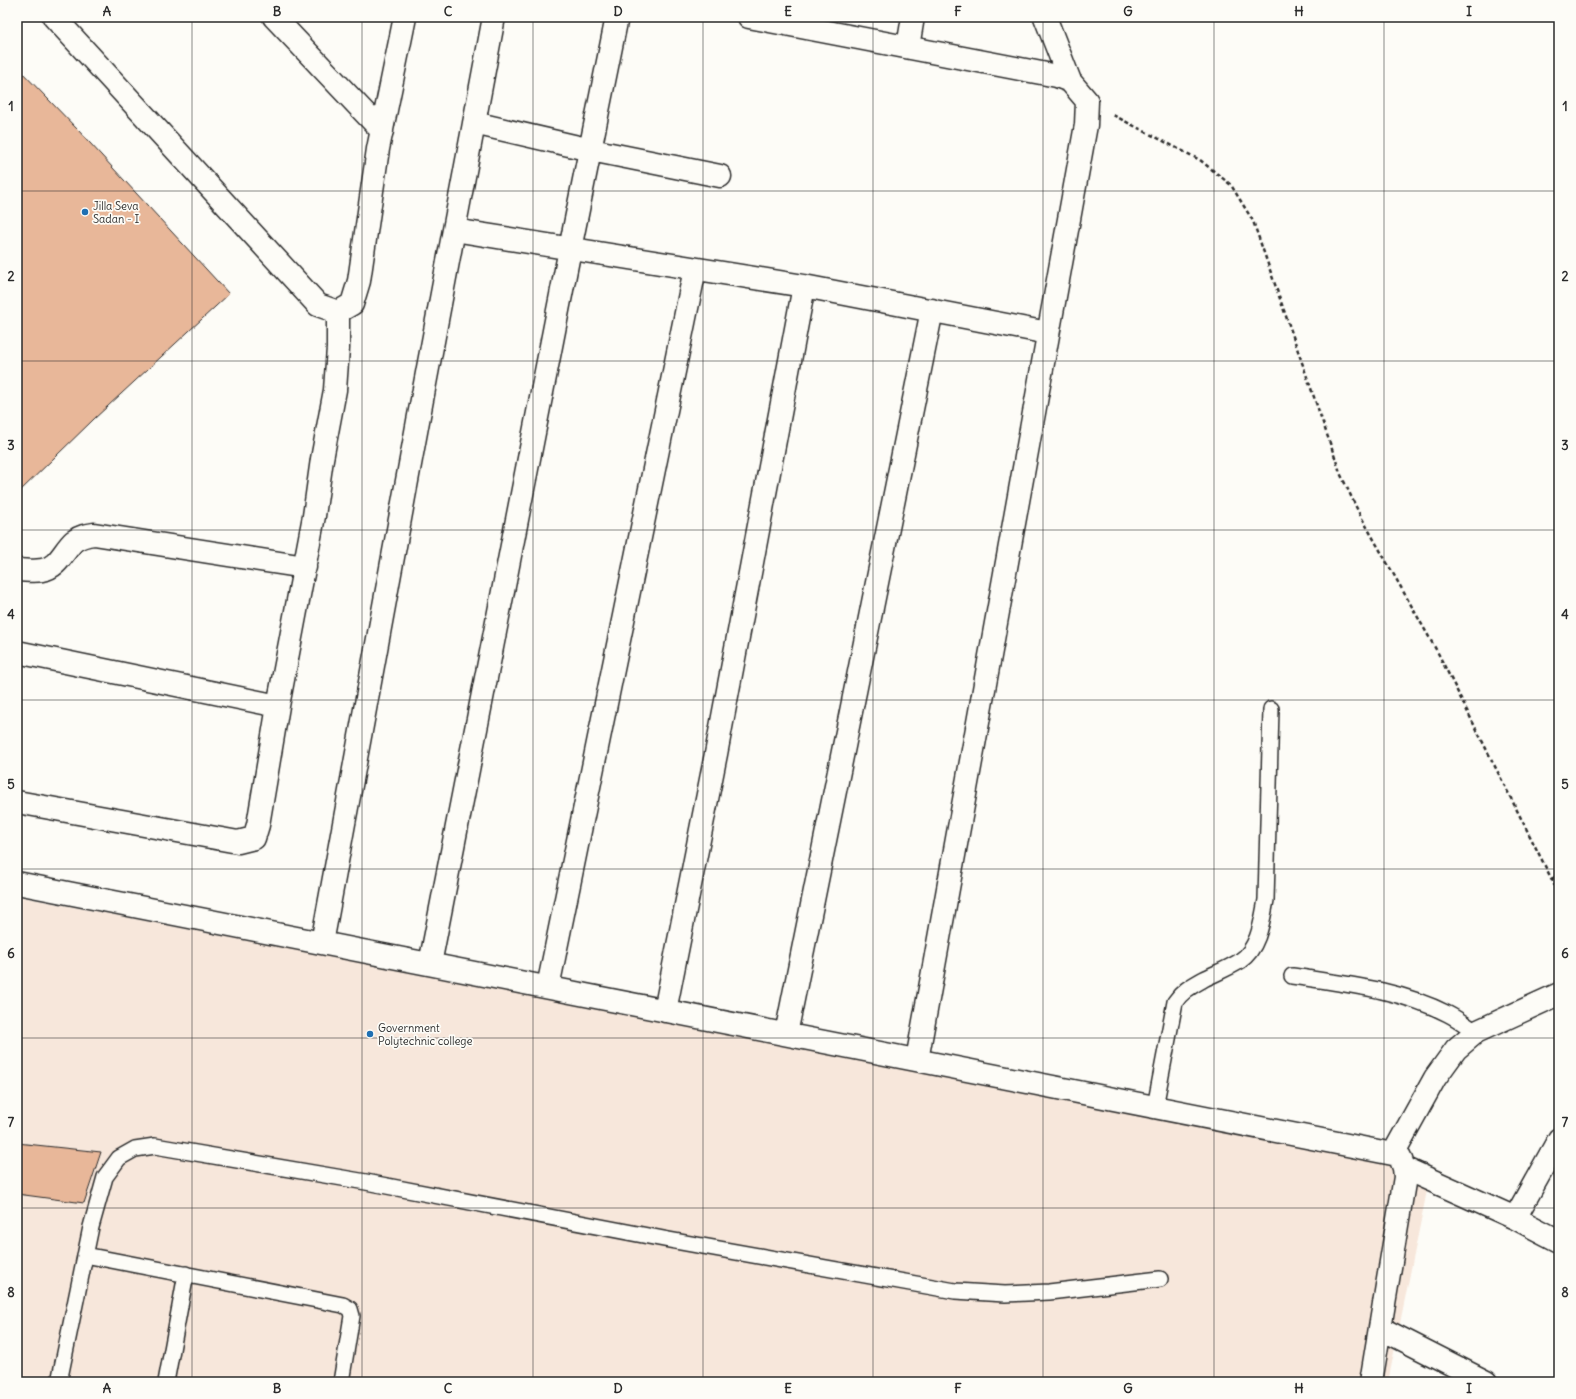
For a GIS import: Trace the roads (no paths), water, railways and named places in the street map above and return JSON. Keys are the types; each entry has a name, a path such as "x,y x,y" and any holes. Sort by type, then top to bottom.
{"street":[{"path":"54,17 318,305 338,312 352,304 360,281 382,131 405,17"},
{"path":"274,17 382,131"},
{"path":"322,943 494,17"},
{"path":"430,964 617,17"},
{"path":"749,17 815,23 908,48 1057,76 1070,81"},
{"path":"908,48 913,17"},
{"path":"917,1060 1086,125 1087,101 1070,81 1045,17"},
{"path":"474,123 591,150 720,176"},
{"path":"454,230 804,286 1048,333"},
{"path":"548,988 695,269"},
{"path":"665,1011 716,754 804,286"},
{"path":"786,1034 932,310"},
{"path":"17,802 238,842 254,838 258,825 278,706 305,567 322,459 335,390 338,348 338,312"},
{"path":"17,570 42,570 52,566 61,558 74,541 84,536 94,534 305,567"},
{"path":"17,652 278,706"},
{"path":"17,883 1155,1107 1398,1161 1559,1241"},
{"path":"1371,1382 1405,1177 1398,1161 1435,1078 1456,1049 1476,1032 1559,994"},
{"path":"1515,1218 1559,1139"},
{"path":"1380,1328 1486,1382"}],"lane":[{"path":"1155,1107 1176,1002 1181,993 1240,961 1251,949 1261,927 1266,900 1271,710"},
{"path":"1292,976 1380,989 1415,1000 1448,1014 1476,1032"},
{"path":"59,1382 85,1254 105,1177 119,1158 134,1149 155,1146 366,1182 669,1240 955,1291 1005,1294 1049,1292 1160,1279"},
{"path":"85,1254 343,1305 350,1309 352,1321 341,1382"},
{"path":"166,1382 186,1274"}],"place":[{"name":"Jilla Seva Sadan - I","path":"85,212"},
{"name":"Government Polytechnic college","path":"370,1034"}]}
